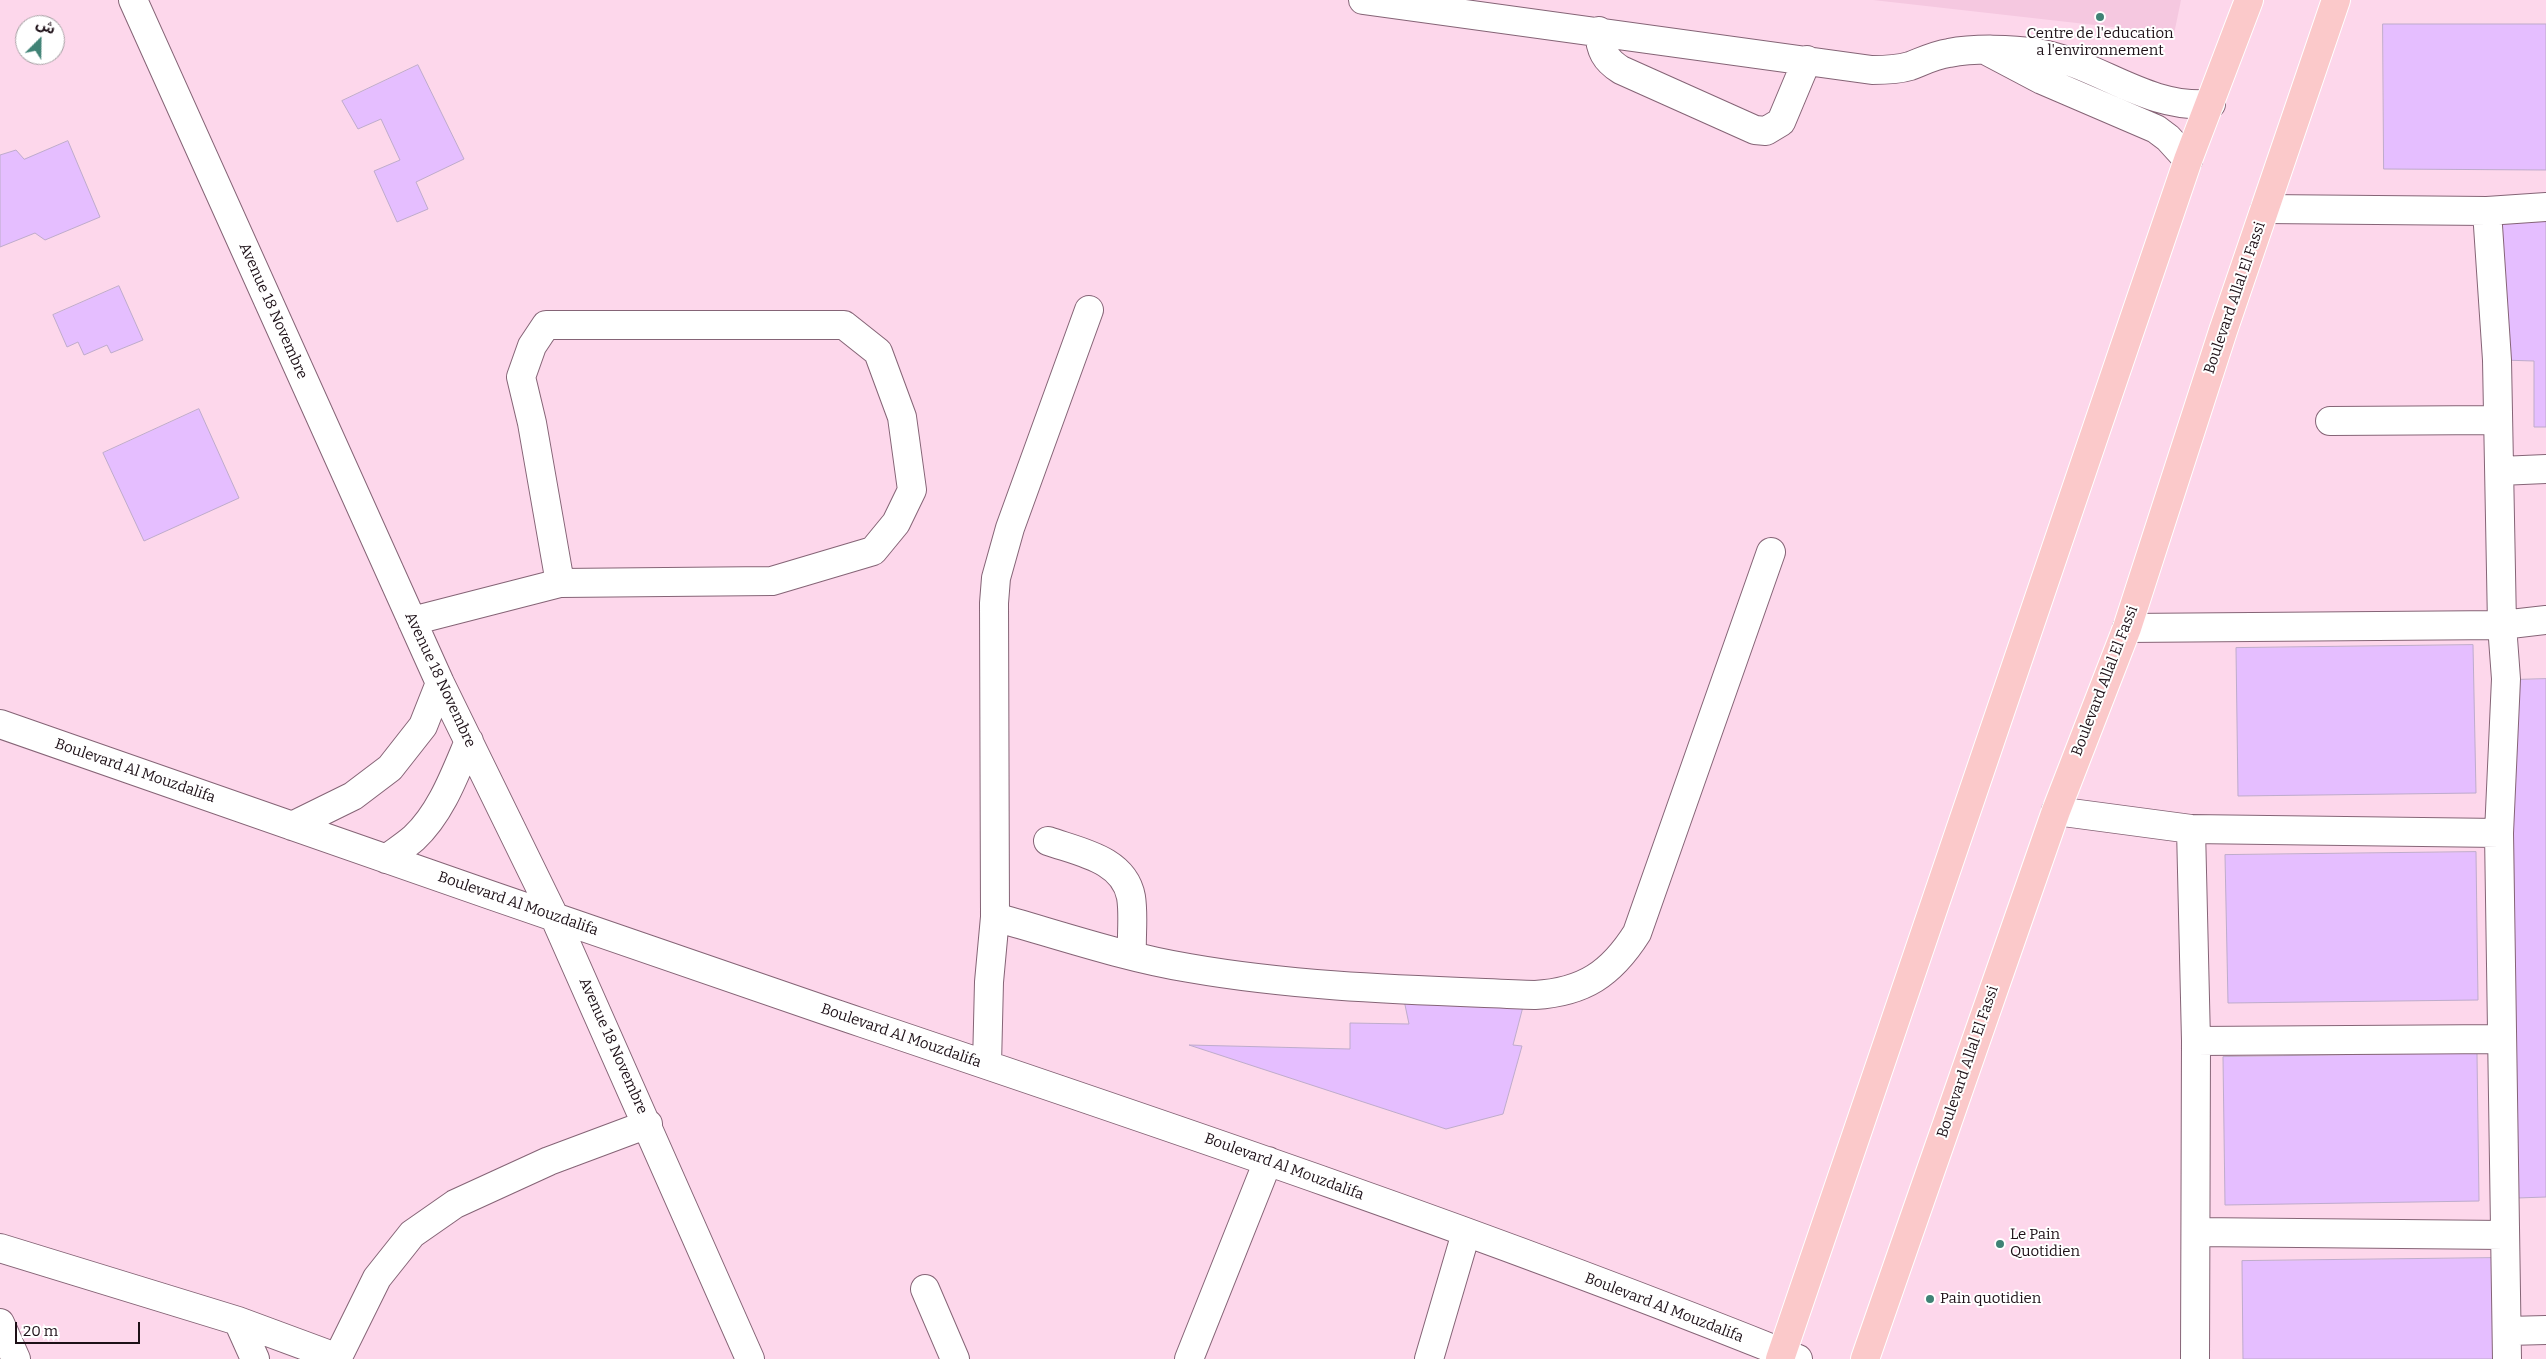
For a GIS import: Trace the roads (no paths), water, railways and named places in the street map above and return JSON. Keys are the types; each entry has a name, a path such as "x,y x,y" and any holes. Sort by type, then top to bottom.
{"main road":[{"path":"1787,1357 2188,160 2211,104 2249,0"},
{"name":"Boulevard Allal El Fassi","path":"1864,1359 2056,811 2127,628 2336,0"}],"street":[{"name":"Avenue 18 Novembre","path":"133,0 440,683 554,916 648,1124 750,1359"},
{"path":"1363,0 1872,70 1891,70 1950,53 2014,50 2064,61 2153,98 2181,104 2211,104"},
{"path":"1599,31 1600,44 1604,56 1621,70 1755,130 1766,130 1781,122 1807,60"},
{"path":"1988,52 2023,72 2156,129 2168,138 2188,160"},
{"path":"2265,210 2486,211 2546,207"},
{"path":"2486,211 2497,360 2502,625 2506,679 2499,833 2507,1359"},
{"path":"987,1065 995,917 994,604 996,578 1010,528 1089,310"},
{"path":"412,621 560,583 772,581 873,551 896,523 912,490 902,417 878,352 844,325 546,325 532,346 521,377 532,422 560,583"},
{"path":"2330,421 2497,420"},
{"path":"2500,471 2546,469"},
{"path":"995,917 1132,955 1187,968 1243,977 1360,987 1535,995 1555,994 1593,980 1611,967 1637,933 1771,552"},
{"path":"2127,628 2502,625 2546,620"},
{"path":"292,826 353,796 390,768 423,726 440,683"},
{"name":"Boulevard Al Mouzdalifa","path":"0,724 386,859 1268,1161 1466,1233 1787,1357"},
{"path":"386,859 415,837 434,813 453,779 469,741"},
{"path":"2056,811 2191,829 2499,833"},
{"path":"2191,829 2196,1041 2195,1359"},
{"path":"1048,841 1104,860 1117,871 1126,883 1131,897 1132,955"},
{"path":"2196,1041 2502,1040"},
{"path":"0,1248 238,1321 338,1358 377,1278 412,1234 455,1204 550,1161 648,1124"},
{"path":"1189,1359 1268,1161"},
{"path":"2196,1232 2504,1235"},
{"path":"1429,1359 1466,1233"},
{"path":"925,1290 955,1359"},
{"path":"238,1321 254,1359"},
{"path":"0,1323 16,1359"},
{"path":"2508,1331 2546,1330"}],"place":[{"name":"Centre de l'education a l'environnement","path":"2100,17"},
{"name":"Le Pain Quotidien","path":"2000,1244"},
{"name":"Pain quotidien","path":"1930,1299"}]}
